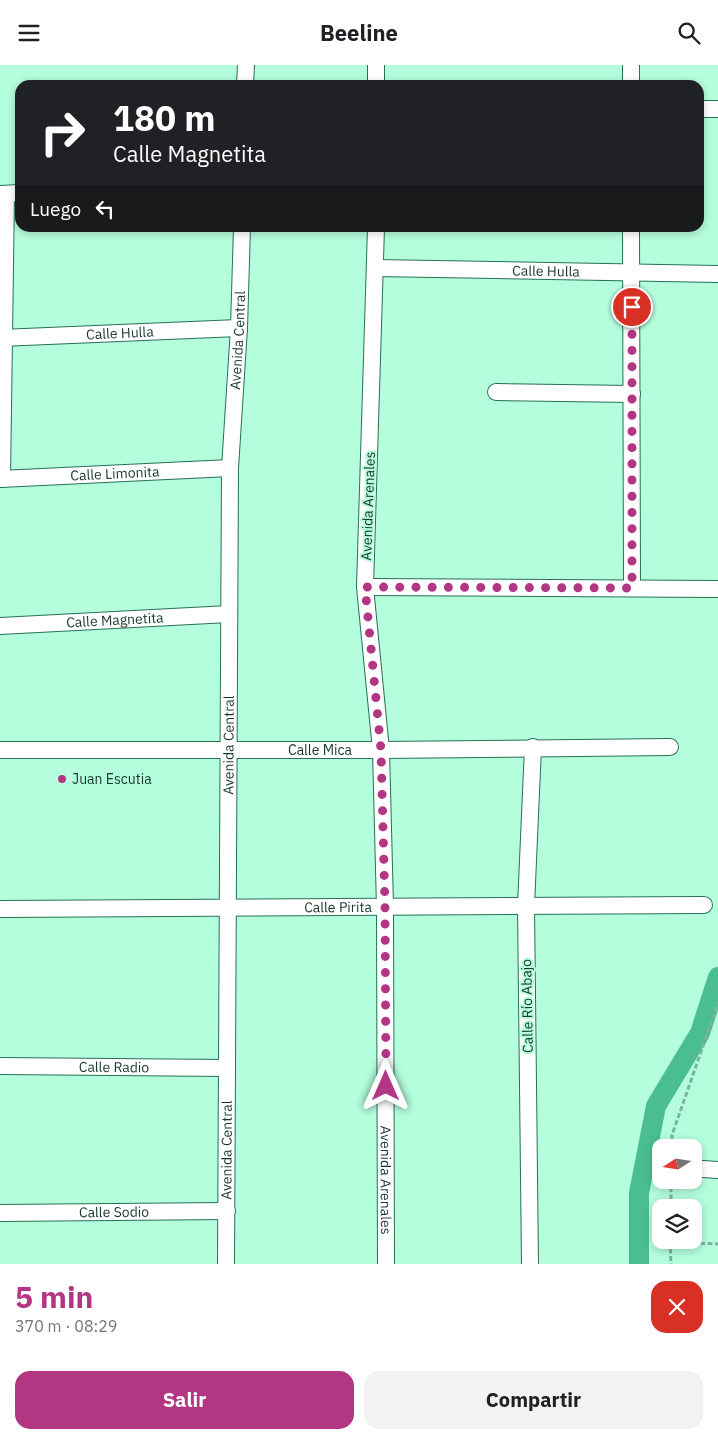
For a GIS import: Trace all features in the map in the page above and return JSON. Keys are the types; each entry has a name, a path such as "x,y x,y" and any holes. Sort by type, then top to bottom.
{"street":[{"path":"246,65 246,80"},
{"path":"376,65 376,80"},
{"path":"631,65 631,80"},
{"path":"704,109 718,109"},
{"path":"1,479 2,338 9,194"},
{"name":"Avenida Central","path":"226,1264 230,468 239,328 242,232"},
{"name":"Avenida Arenales","path":"376,232 365,587 381,750 385,907 386,1264"},
{"path":"631,232 632,588"},
{"name":"Calle Hulla","path":"375,268 718,273"},
{"name":"Calle Hulla","path":"2,338 239,328"},
{"path":"496,392 632,393"},
{"name":"Calle Limonita","path":"1,479 230,468"},
{"path":"365,587 718,589"},
{"name":"Calle Magnetita","path":"0,626 229,614"},
{"name":"Calle Río Abajo","path":"530,1264 526,906 533,747"},
{"name":"Calle Mica","path":"0,750 381,750 670,747"},
{"name":"Calle Pirita","path":"0,909 704,905"},
{"name":"Calle Radio","path":"0,1066 227,1068"},
{"name":"Calle Sodio","path":"0,1213 226,1211"}],"path":[{"path":"672,1139 718,1003"},
{"path":"702,1243 718,1244"},
{"path":"670,1249 671,1264"}],"waterway":[{"path":"639,1264 639,1193 656,1106 700,1033 718,977"}],"place":[{"name":"Juan Escutia","path":"62,779"}],"route":[{"path":"386,1086 385,907 381,750 365,587 632,588 632,307"}]}
